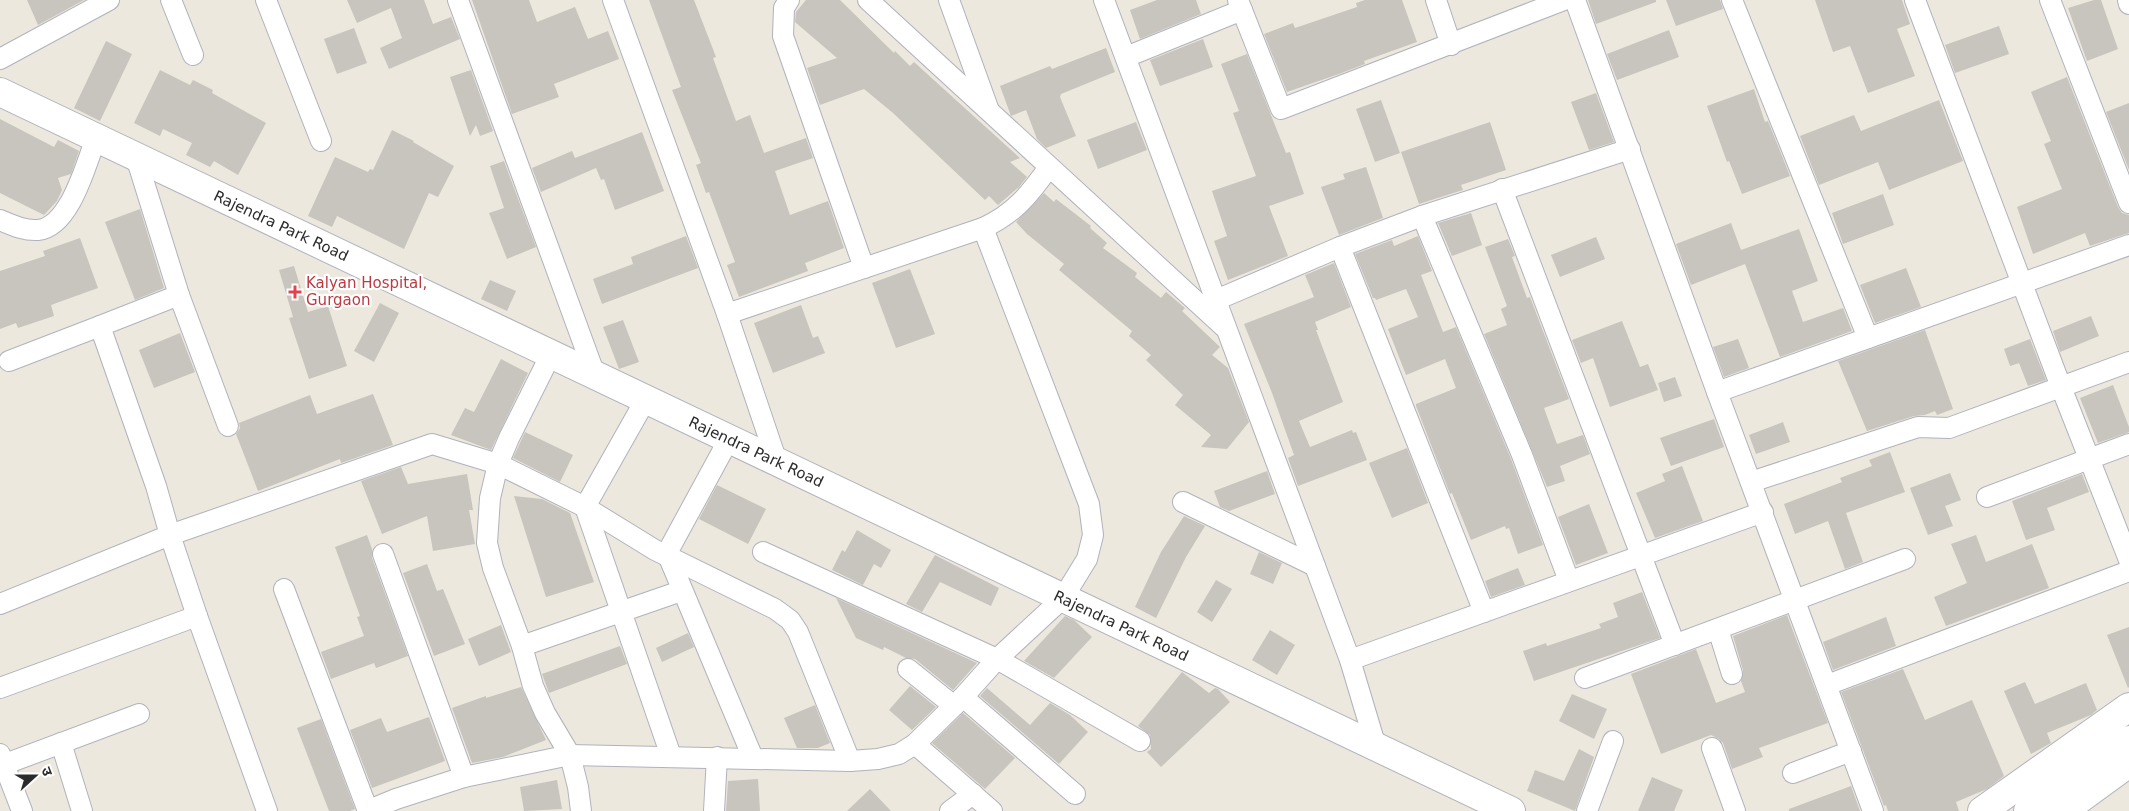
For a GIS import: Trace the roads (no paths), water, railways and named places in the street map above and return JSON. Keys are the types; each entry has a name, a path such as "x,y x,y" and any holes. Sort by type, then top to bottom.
{"street":[{"path":"0,59 109,0"},
{"path":"171,0 194,55"},
{"path":"266,0 321,141"},
{"path":"458,0 595,375"},
{"path":"613,0 778,462"},
{"path":"789,0 784,8 782,36 864,268"},
{"path":"868,0 1228,331"},
{"path":"949,0 990,112"},
{"path":"1104,0 1350,660 1376,747"},
{"path":"1436,0 1450,45"},
{"path":"1126,57 1240,5 1281,109 1564,0"},
{"path":"1575,0 1717,392 1873,811"},
{"path":"1732,0 1868,338"},
{"path":"1915,0 2061,387 2129,560"},
{"path":"2050,0 2129,204"},
{"path":"2128,0 2129,4"},
{"name":"Rajendra Park Road","path":"0,92 1376,747 1498,809"},
{"path":"0,220 16,228 38,230 57,222 70,202 96,138"},
{"path":"1216,300 1340,247 1422,216 1630,149"},
{"path":"136,157 179,295 228,426"},
{"path":"726,314 983,228 1002,219 1030,193 1049,167"},
{"path":"1502,189 1674,645"},
{"path":"1422,216 1522,455 1569,581"},
{"path":"284,589 368,811 396,799 464,777 570,754 850,761 878,759 899,754 915,744 958,702 996,659 1063,598 1087,559 1093,535 1089,504 983,228"},
{"path":"1717,392 2129,245"},
{"path":"1340,247 1484,612"},
{"path":"8,361 179,295"},
{"path":"100,326 156,486 197,616 267,811"},
{"path":"551,354 498,464 490,498 487,543 493,568 522,646 533,686 545,713 570,754 578,787 581,811"},
{"path":"1751,482 1918,426 1949,428 2129,362"},
{"path":"646,399 585,507 670,756"},
{"path":"666,554 729,439"},
{"path":"0,604 170,535 432,444 498,464 585,507 655,550 775,609 790,620 798,632 850,761"},
{"path":"1987,497 2129,444"},
{"path":"1183,502 1315,566"},
{"path":"1350,660 1763,512"},
{"path":"763,552 996,659 1140,741"},
{"path":"383,554 464,777"},
{"path":"666,554 753,758"},
{"path":"1585,678 1905,559"},
{"path":"1827,685 2129,571"},
{"path":"522,646 682,591"},
{"path":"0,688 197,616"},
{"path":"1718,628 1732,674"},
{"path":"908,669 958,702 1075,794"},
{"path":"1982,811 2129,707"},
{"path":"22,811 1,762 61,743 139,714"},
{"path":"2028,811 2129,740"},
{"path":"1588,811 1613,741"},
{"path":"61,743 82,811"},
{"path":"915,744 992,811"},
{"path":"1712,748 1735,811"},
{"path":"1793,773 1851,751"},
{"path":"714,811 717,757"},
{"path":"2063,811 2129,764"},
{"path":"2084,811 2129,780"},
{"path":"950,811 973,794"}],"place":[{"name":"Kalyan Hospital, Gurgaon","path":"295,292"}]}
